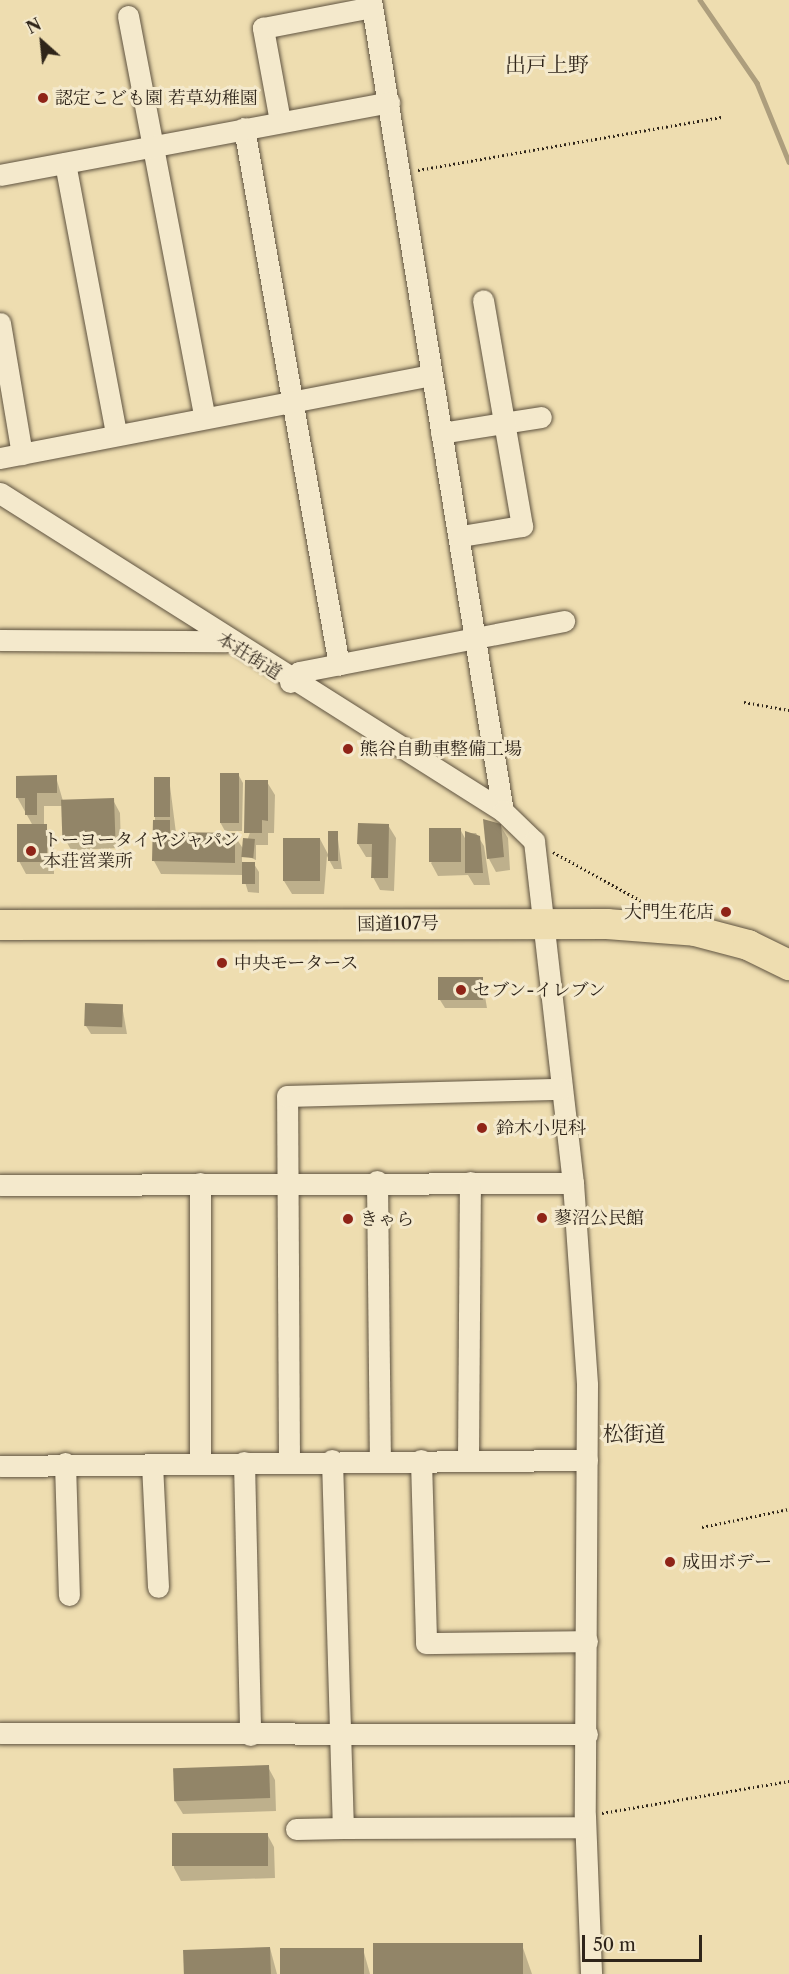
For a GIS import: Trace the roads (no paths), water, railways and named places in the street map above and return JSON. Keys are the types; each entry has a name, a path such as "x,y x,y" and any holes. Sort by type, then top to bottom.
{"highway":[{"name":"国道107号","path":"0,925 544,922 695,931 748,945 789,965"}],"street":[{"path":"280,121 263,28 372,3 401,173 429,375 461,536 503,811"},
{"path":"128,16 151,147 204,415"},
{"path":"0,175 389,102"},
{"path":"244,128 339,665"},
{"path":"65,163 116,434"},
{"path":"461,536 522,526 483,300"},
{"path":"0,323 22,454"},
{"path":"0,458 204,415 429,375"},
{"path":"441,433 541,417"},
{"name":"本荘街道","path":"0,493 290,682 503,811 534,841 544,922"},
{"path":"290,682 299,672 564,621"},
{"path":"0,640 226,641"},
{"path":"544,922 573,1183 587,1460 585,1821 591,1974"},
{"path":"289,1461 290,1181 287,1096 561,1089"},
{"path":"0,1185 290,1181 573,1183"},
{"path":"377,1181 380,1460"},
{"path":"468,1460 470,1182"},
{"path":"200,1183 200,1460"},
{"path":"0,1466 65,1463 152,1464 200,1460 244,1462 587,1460"},
{"path":"332,1460 342,1828"},
{"path":"421,1460 426,1643 587,1641"},
{"path":"244,1462 250,1735"},
{"path":"65,1463 69,1595"},
{"path":"152,1464 158,1587"},
{"path":"0,1733 587,1734"},
{"path":"296,1829 585,1821"}],"waterway":[{"path":"700,0 757,83 789,162"}],"place":[{"name":"認定こども園 若草幼稚園","path":"43,98"},
{"name":"熊谷自動車整備工場","path":"348,749"},
{"name":"トーヨータイヤジャパン 本荘営業所","path":"31,851"},
{"name":"大門生花店","path":"726,912"},
{"name":"中央モータース","path":"222,963"},
{"name":"セブン-イレブン","path":"461,990"},
{"name":"鈴木小児科","path":"482,1128"},
{"name":"蓼沼公民館","path":"542,1218"},
{"name":"きゃら","path":"348,1219"},
{"name":"成田ボデー","path":"670,1562"}],"district":[{"name":"出戸上野","path":"547,65"},
{"name":"松街道","path":"634,1434"}]}
